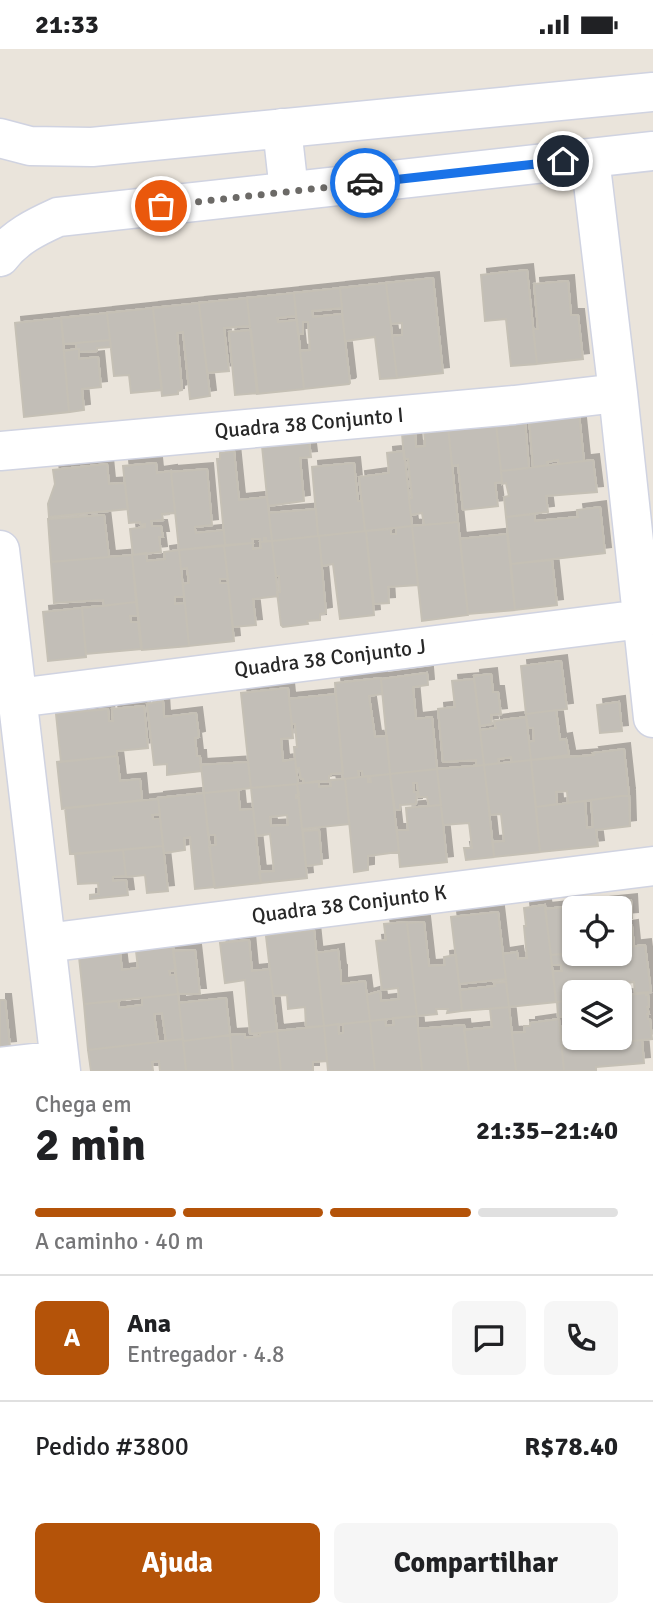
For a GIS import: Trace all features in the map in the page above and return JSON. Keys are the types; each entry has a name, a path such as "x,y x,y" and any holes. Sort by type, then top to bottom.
{"street":[{"path":"0,138 30,146 92,147 653,92"},
{"path":"282,128 289,191"},
{"path":"0,257 28,231 58,217 653,151"},
{"path":"590,158 618,393 644,557 642,619 653,718"},
{"name":"Quadra 38 Conjunto I","path":"0,451 618,393"},
{"path":"0,1066 60,1065 46,943 16,835 17,698 1,572"},
{"name":"Quadra 38 Conjunto J","path":"17,698 642,619"},
{"name":"Quadra 38 Conjunto K","path":"46,943 653,866"}],"building":[{"path":"527,270 537,364 511,366 506,319 485,321 481,275"},
{"path":"433,278 443,373 397,378 392,336 402,335 402,323 391,324 386,283"},
{"path":"568,281 571,315 578,315 583,359 537,364 533,329 538,329 534,284"},
{"path":"386,283 397,378 380,379 375,337 345,341 340,288"},
{"path":"340,288 342,308 312,311 313,317 342,314 350,383 304,389 300,351 310,350 308,322 303,322 303,334 298,334 294,293"},
{"path":"294,293 296,316 277,318 278,322 297,320 304,389 257,394 247,298"},
{"path":"247,298 250,326 224,328 229,371 207,373 199,303"},
{"path":"199,303 210,396 190,399 183,332 177,333 182,390 178,391 178,394 162,396 153,308"},
{"path":"153,308 162,390 131,393 129,375 114,376 107,313"},
{"path":"107,313 110,340 64,344 61,318"},
{"path":"61,318 69,412 24,417 15,323"},
{"path":"251,330 258,393 235,395 229,332"},
{"path":"110,340 111,347 97,348 97,351 79,352 79,349 76,349 76,343"},
{"path":"79,349 79,359 98,357 101,387 82,389 84,410 69,412 64,351"},
{"path":"579,414 584,461 559,464 558,460 547,462 548,465 533,467 529,418"},
{"path":"525,421 529,468 501,471 496,424"},
{"path":"496,422 502,482 495,483 498,506 463,510 458,465 452,466 448,427"},
{"path":"448,426 458,522 424,525 422,513 411,515 408,459 404,459 402,433 415,432 416,447 425,446 424,429"},
{"path":"309,441 311,457 300,458 304,501 268,506 262,446"},
{"path":"234,451 239,500 267,497 272,541 266,541 266,538 264,542 252,539 253,543 225,545 217,459 220,459 220,453"},
{"path":"404,451 412,526 365,531 359,477 389,473 387,453"},
{"path":"593,460 597,492 546,496 548,512 506,517 504,497 509,496 506,483 502,484 501,471"},
{"path":"156,463 157,473 171,471 175,513 162,514 163,520 151,521 152,526 161,526 161,552 133,555 130,529 145,527 145,524 129,523 123,466"},
{"path":"354,463 358,501 362,501 365,531 318,536 312,467"},
{"path":"107,464 109,484 125,483 128,509 49,517 48,504 55,484 53,470"},
{"path":"207,469 212,525 195,529 196,533 224,530 225,545 179,550 171,472"},
{"path":"600,507 605,553 511,564 506,517 535,514 535,521 578,517 577,510"},
{"path":"316,509 318,536 272,541 269,513"},
{"path":"104,515 109,557 51,562 48,519"},
{"path":"458,522 468,615 422,621 412,526"},
{"path":"412,526 418,585 388,587 389,603 374,604 366,531 391,529 391,534 396,534 396,528"},
{"path":"366,531 374,615 340,619 333,564 322,566 319,536"},
{"path":"507,534 515,610 468,614 460,539"},
{"path":"319,536 326,613 320,614 320,620 307,621 308,624 283,627 277,592 280,592 279,576 276,576 272,541"},
{"path":"272,541 278,596 253,599 256,625 233,627 224,546 253,543 253,549 261,548 260,542"},
{"path":"224,546 228,579 220,579 220,583 228,583 234,641 189,646 183,584 189,583 187,568 181,569 179,550"},
{"path":"179,550 184,597 175,597 175,604 185,603 189,646 142,650 132,555 146,553 147,561 165,559 164,552"},
{"path":"132,555 136,602 104,606 103,600 54,603 51,562"},
{"path":"552,560 557,605 515,610 511,564"},
{"path":"136,602 138,616 130,616 131,622 138,622 141,649 86,654 82,608"},
{"path":"82,608 86,657 48,661 43,612"},
{"path":"561,661 567,709 526,714 521,666"},
{"path":"427,673 428,685 413,687 416,719 432,717 437,769 390,774 381,679"},
{"path":"491,674 493,692 498,692 501,714 491,715 492,724 480,726 474,676"},
{"path":"381,678 382,694 369,696 375,737 387,736 390,774 363,777 362,771 358,771 359,777 343,779 335,683"},
{"path":"474,679 484,765 476,766 476,760 443,762 438,709 455,707 452,681"},
{"path":"288,688 293,738 281,739 283,761 295,759 298,784 251,788 241,693"},
{"path":"336,694 343,773 331,774 329,781 304,783 299,768 296,769 295,724 292,724 289,699"},
{"path":"163,701 164,717 196,713 199,737 195,738 201,771 167,775 167,764 154,765 147,704"},
{"path":"619,702 622,731 600,733 597,705"},
{"path":"144,706 148,748 117,751 117,756 61,762 56,714 108,709 109,721 113,721 112,709"},
{"path":"556,710 560,740 566,739 569,755 531,760 529,742 534,741 533,728 528,728 526,714"},
{"path":"526,717 531,760 512,762 511,757 498,759 499,763 484,765 480,730 496,728 494,721"},
{"path":"624,749 629,795 568,803 567,791 556,792 557,804 536,807 531,760 594,755 593,753"},
{"path":"117,756 120,781 140,779 142,800 62,809 57,762"},
{"path":"531,760 540,852 494,857 493,842 504,841 501,814 490,815 484,765"},
{"path":"248,762 251,788 204,793 201,765"},
{"path":"484,765 494,857 466,860 464,848 472,848 469,823 443,825 437,769"},
{"path":"437,769 441,805 429,806 427,797 419,797 417,783 413,783 414,792 417,792 416,804 400,805 400,810 395,810 390,774"},
{"path":"390,774 399,852 368,856 368,870 354,872 345,779 368,776 368,782 371,782 370,776"},
{"path":"345,779 349,824 302,829 297,784 319,781 319,787 331,786 330,780"},
{"path":"297,784 299,795 296,795 296,798 299,798 307,878 261,883 259,872 274,871 270,834 256,836 251,788","holes":["287,815 288,825 271,826 270,817"]},
{"path":"238,790 240,810 253,809 261,883 215,888 209,846 216,845 215,835 208,835 204,793"},
{"path":"204,793 214,887 195,889 190,837 184,838 185,850 164,853 158,798"},
{"path":"629,795 630,826 596,830 598,846 540,852 536,807 585,801 587,828 593,827 591,800"},
{"path":"158,799 160,814 152,815 153,819 160,818 163,846 70,854 65,808"},
{"path":"441,805 447,862 400,867 397,830 408,830 406,808"},
{"path":"319,830 322,864 306,866 303,831"},
{"path":"163,846 168,891 147,893 145,875 126,877 123,850"},
{"path":"123,850 126,876 113,877 113,881 126,880 128,895 90,899 90,895 99,894 98,883 78,884 75,854"},
{"path":"545,905 556,1002 509,1007 503,954 517,952 518,959 527,958 524,908"},
{"path":"562,907 562,954 551,955 545,909"},
{"path":"498,912 506,979 459,984 451,917"},
{"path":"407,922 417,1016 370,1021 367,995 380,991 381,1001 399,999 398,988 382,990 376,941 386,940 384,924"},
{"path":"424,922 429,966 445,965 444,957 456,955 462,1011 447,1013 448,1009 436,1009 437,1014 417,1016 407,923"},
{"path":"314,930 324,1026 306,1027 305,1007 288,1009 287,995 273,996 266,936"},
{"path":"249,940 252,971 270,969 277,1031 250,1034 245,980 225,983 220,943"},
{"path":"645,945 651,992 635,993 632,980 562,980 562,1001 556,1002 553,971 562,971 561,965 552,965 551,955 562,954 562,966 632,966 632,947"},
{"path":"173,947 176,970 169,971 170,975 176,974 178,994 84,1004 79,957 120,953 122,970 138,968 136,951"},
{"path":"195,950 200,994 178,994 173,951"},
{"path":"338,950 341,984 365,981 370,1021 324,1026 316,953"},
{"path":"506,982 509,1007 462,1011 460,990"},
{"path":"178,994 183,1039 166,1041 162,1013 154,1014 158,1042 88,1050 84,1004 118,1001 119,1008 142,1005 142,998"},
{"path":"648,994 647,1014 652,1039 632,1041 632,995"},
{"path":"226,998 230,1035 183,1041 179,1003"},
{"path":"0,1000 5,1000 10,1047 0,1048"},
{"path":"562,1001 562,1017 558,1017 557,1002"},
{"path":"509,1007 516,1071 469,1071 464,1030 492,1027 490,1009"},
{"path":"417,1016 422,1071 375,1071 370,1021 385,1019 386,1026 394,1025 393,1018"},
{"path":"559,1019 564,1071 516,1071 512,1033 525,1032 524,1026 530,1026 530,1023"},
{"path":"370,1021 375,1071 328,1071 324,1026 338,1024 339,1034 343,1033 343,1024"},
{"path":"464,1025 469,1071 422,1071 418,1029"},
{"path":"324,1026 327,1061 313,1062 313,1071 281,1071 277,1031"},
{"path":"277,1031 281,1071 233,1071 230,1035 245,1034 245,1038"},
{"path":"230,1035 233,1071 186,1071 183,1041"},
{"path":"183,1039 186,1071 160,1071 159,1061 152,1062 153,1071 91,1071 88,1050"},
{"path":"642,1040 644,1063 596,1067 596,1071 564,1071 562,1050 632,1050 632,1041"}],"way so far":[{"path":"161,206 365,183"}],"route":[{"path":"365,183 563,161"}]}
